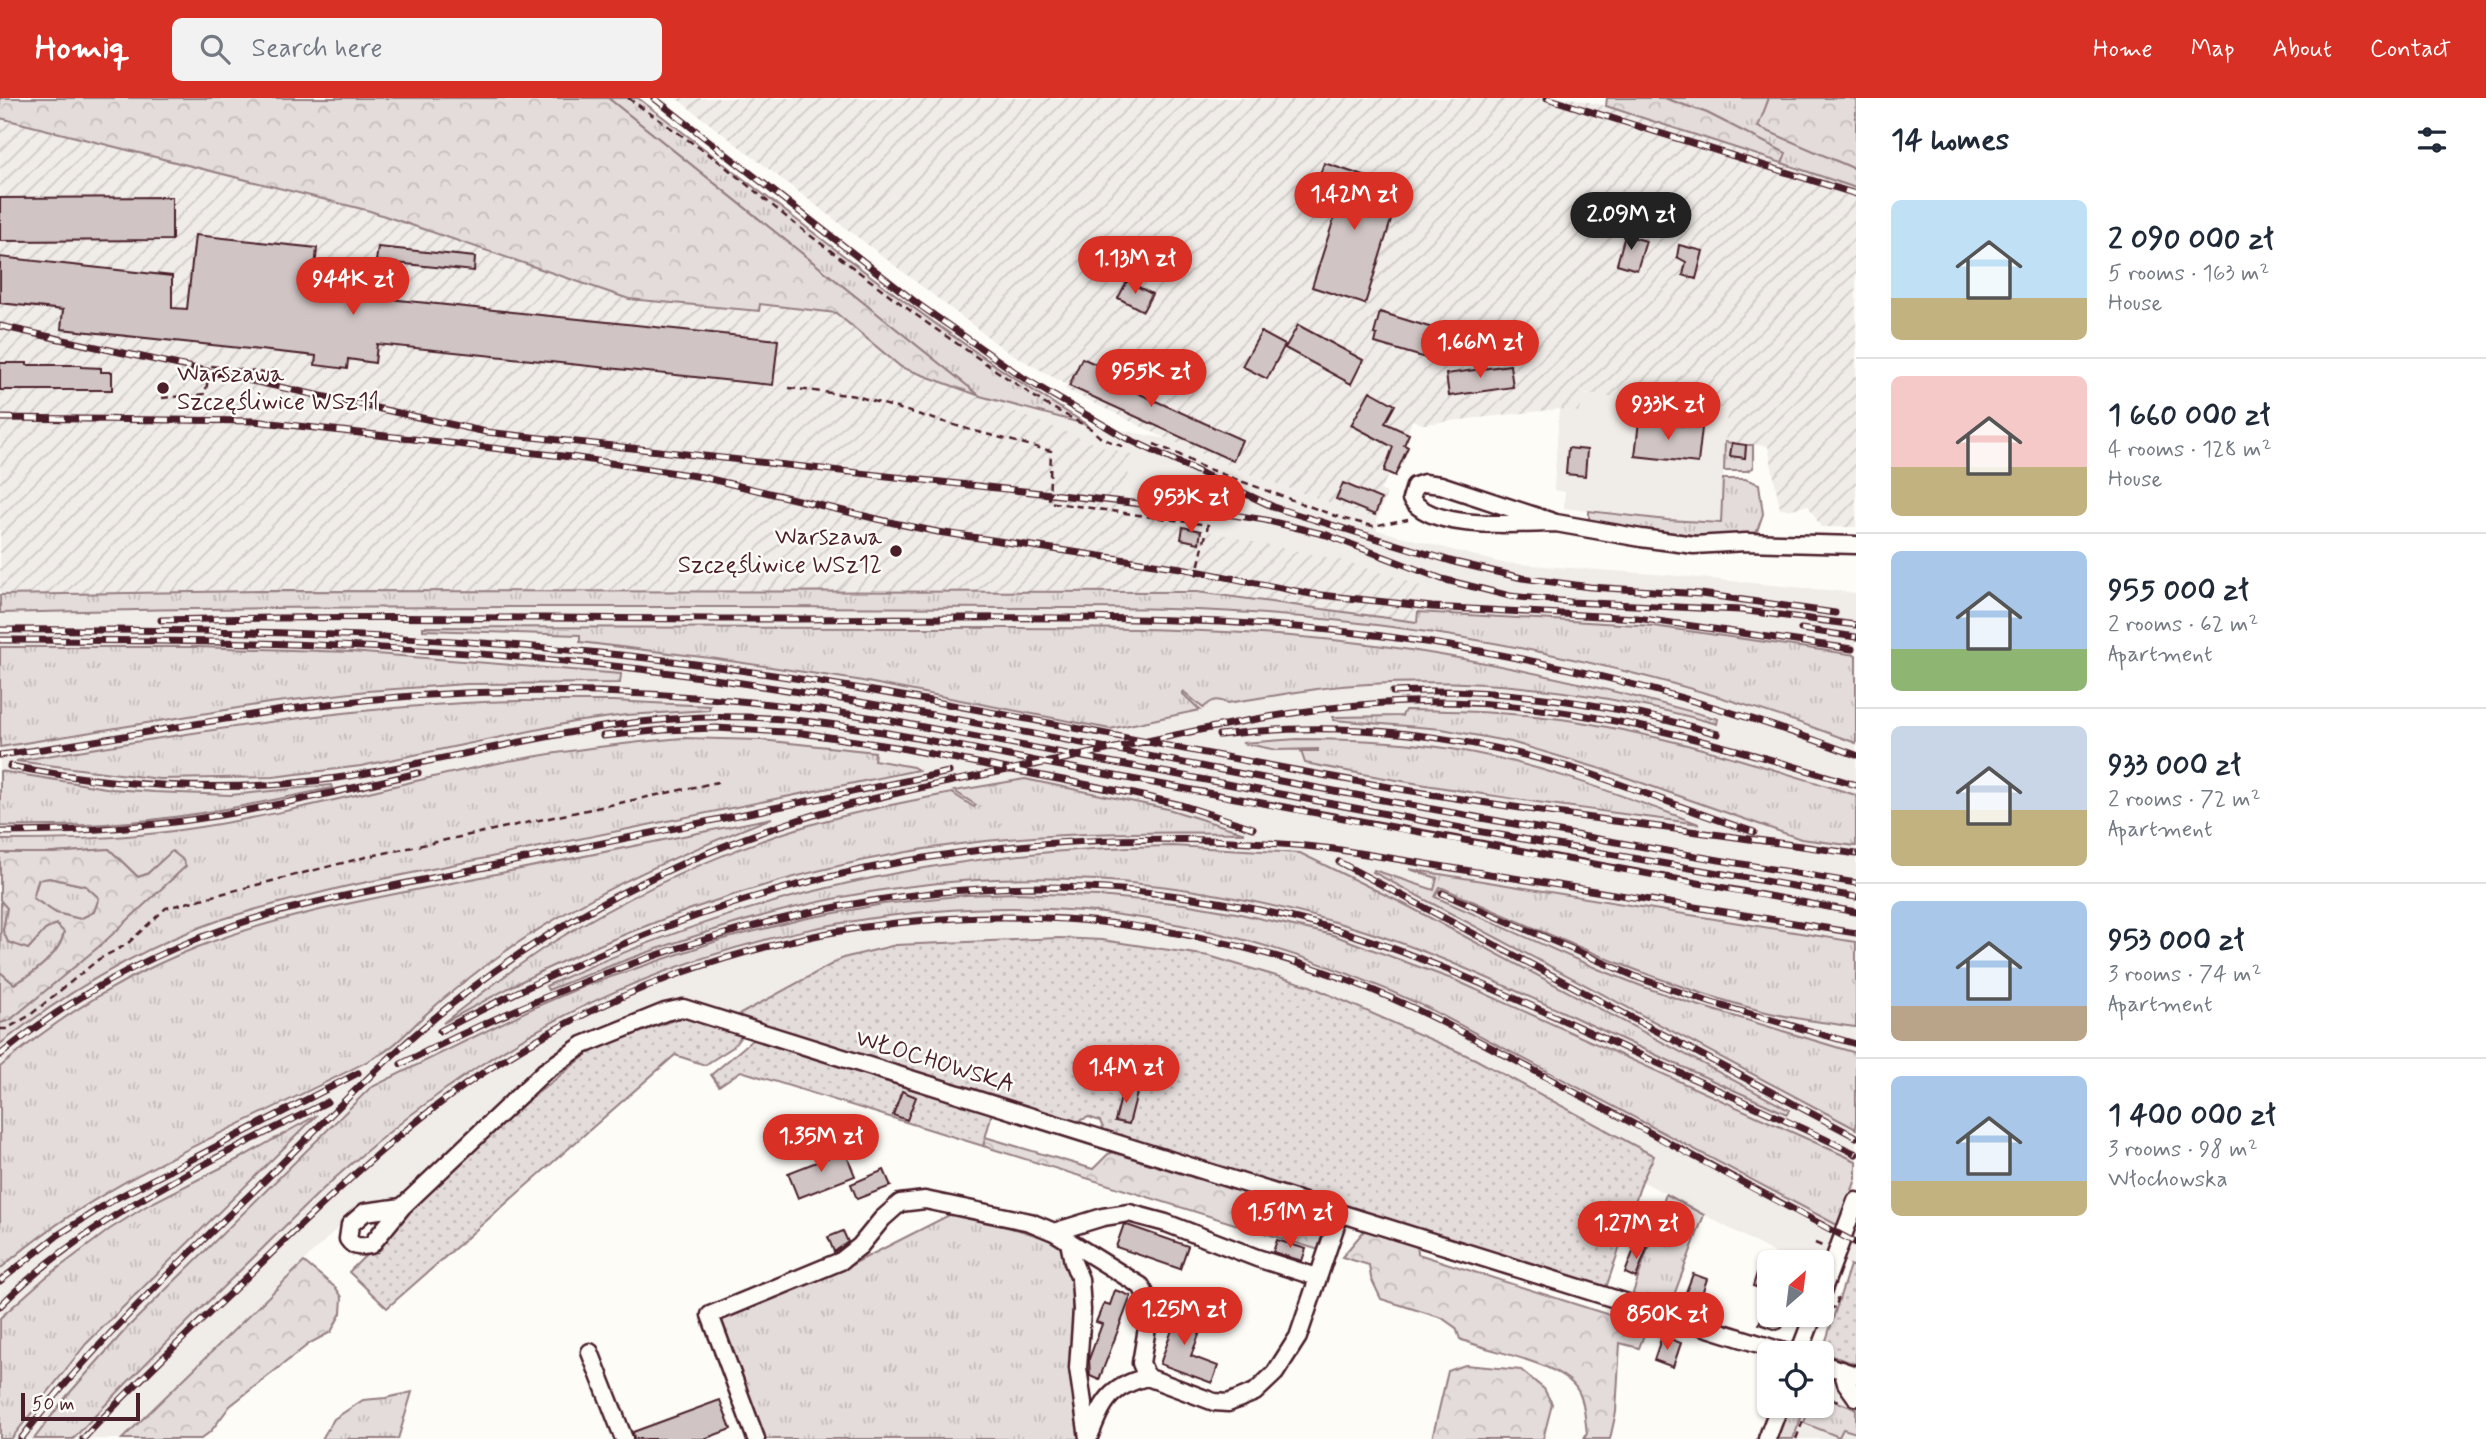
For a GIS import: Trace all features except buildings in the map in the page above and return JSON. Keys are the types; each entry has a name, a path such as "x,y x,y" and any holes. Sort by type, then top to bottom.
{"street":[{"path":"1556,523 1466,523 1433,513 1416,505 1411,499 1415,486 1424,483 1441,485 1556,523 1600,532 1694,545 1745,542 1856,545"},
{"name":"WŁOCHOWSKA","path":"402,1206 518,1094 565,1057 583,1045 665,1012 683,1008 1757,1343"},
{"path":"756,1439 710,1315 841,1261 860,1246 882,1219 900,1203 926,1199 1030,1222 1054,1232 1141,1286 1152,1305 1141,1363 1147,1377"},
{"path":"1834,1260 1856,1201"},
{"path":"1054,1232 1103,1217 1129,1213 1166,1223 1257,1258 1317,1277"},
{"path":"1088,1439 1103,1403 1118,1388 1147,1377 1214,1402 1228,1403 1255,1392 1275,1373 1298,1337 1340,1213"},
{"path":"1069,1242 1080,1279 1082,1310 1078,1368 1088,1439"},
{"path":"590,1352 624,1439"},
{"path":"1849,1373 1846,1383 1856,1397"},
{"path":"1767,1439 1775,1418"}],"path":[{"path":"628,98 717,160 795,224 927,323 1045,404 1090,428 1101,438 1124,447"},
{"path":"162,398 205,394 211,366 272,374 272,369"},
{"path":"789,388 856,396 1051,451 1049,502 1208,524 1196,577"},
{"path":"1154,444 1200,466 1341,518 1374,526 1433,513"},
{"path":"0,1029 6,1029 29,1016 99,960 126,945 166,908 366,857 718,782"},
{"path":"1796,1439 1804,1418"}],"shaded area":[{"path":"676,98 1571,98 1606,106 1856,188 1856,527 1821,527 1808,505 1780,509 1768,446 1725,442 1727,409 1583,394 1579,412 1558,409 1423,424 1412,420 1404,444 1408,447 1406,453 1395,476 1389,474 1380,490 1387,493 1377,519 1259,478 1167,439 1065,389 1067,385 1005,350"},
{"path":"0,118 836,313 901,367 980,396 1063,419 1167,439 1259,478 1377,519 1377,530 1502,563 1856,593 1856,1268 1834,1257 1834,1250 1769,1250 1642,1181 1654,1156 1475,1059 1415,1031 1269,973 1208,956 1102,940 1022,939 896,945 843,958 733,1018 669,1004 582,1034 508,1094 394,1201 352,1214 122,1439 0,1439 0,1044 39,1014 230,833 109,849 0,853"},
{"path":"0,118 759,311 760,304 836,313 901,367 1133,456 1120,510 1344,561 1420,585 1418,622 1197,592 259,591 0,595"},
{"path":"1582,394 1727,409 1721,523 1667,520 1564,508 1565,492 1554,490 1559,409 1579,412"},
{"path":"1834,1385 1856,1392 1856,1439 1793,1439 1801,1418 1834,1418"}],"green space":[{"path":"0,98 608,98 980,396 901,367 836,313 760,304 759,311 629,299 370,211 0,118"},
{"path":"608,98 638,98 915,309 1029,388 1088,425 980,396"},
{"path":"1607,98 1664,98 1707,113 1786,153 1782,163 1606,106"},
{"path":"1664,98 1769,98 1759,127 1853,168 1856,160 1856,188 1782,163 1785,153 1707,113"},
{"path":"1769,98 1856,100 1856,160 1853,168 1758,127"},
{"path":"1725,442 1732,443 1730,456 1745,457 1746,445 1753,445 1753,468 1747,471 1724,471"},
{"path":"1723,479 1745,479 1759,484 1763,514 1756,534 1710,537 1589,521 1589,511 1721,523"},
{"path":"259,591 1197,592 1417,622 1418,612 1653,626 1856,655 1856,743 1709,694 1558,656 1406,629 1251,613 1134,608 565,607 0,613 0,595"},
{"path":"423,627 1094,628 1254,633 1406,649 1496,665 1585,684 1718,719 1717,724 1631,703 1545,689 1413,682 1334,687 1227,703 1217,700 1203,708 1183,691 1200,710 1110,729 857,680 580,642 580,635 423,630"},
{"path":"0,647 196,647 351,652 621,674 620,683 466,684 367,691 269,703 0,747"},
{"path":"517,701 613,701 710,706 709,710 626,715 574,722 361,766 273,777 159,779 16,761 266,722 391,708"},
{"path":"1405,710 1554,718 1634,732 1762,766 1856,795 1856,846 1801,839 1608,771 1511,742 1442,729 1334,720 1333,717 1402,716"},
{"path":"682,738 761,740 875,752 874,760 918,770 348,886 238,914 163,943 106,972 52,1006 0,1044 0,1023 10,1020 172,852 147,874 138,877 109,849 0,853 0,840 135,835 221,824 503,762"},
{"path":"1297,739 1398,743 1489,756 1580,781 1699,824 1403,781 1305,763 1301,751 1318,749 1277,750 1242,743"},
{"path":"0,771 112,789 154,792 231,795 331,785 332,788 231,808 155,819 81,825 0,826"},
{"path":"1025,779 1168,809 1245,833 1115,833 1018,838 929,848 816,871 706,904 598,945 443,1023 550,944 642,892 707,862 806,826 897,804 952,793 974,807 976,805 954,791"},
{"path":"772,818 631,878 563,914 470,977 381,1054 135,1177 88,1204 0,1269 0,1067 70,1014 119,984 198,947 301,915"},
{"path":"1172,846 1300,853 1406,905 1789,1110 1787,1114 1488,978 1388,938 1250,901 1135,883 1020,878 962,881 858,894 723,927 548,990 546,986 622,953 698,925 852,882 1009,856"},
{"path":"109,849 138,877 147,874 172,851 186,866 102,944 10,1020 0,1023 0,972 14,984 21,980 52,955 64,932 56,924 45,930 28,949 8,942 3,931 7,908 0,900 0,853","holes":["49,878 86,886 99,898 94,912 80,919 56,913 33,898 38,880"]},
{"path":"1409,869 1856,942 1856,1027 1777,1014 1711,996 1594,953 1440,887 1435,897 1644,987 1856,1053 1856,1129 1373,872 1374,870 1434,890 1437,878"},
{"path":"49,878 86,886 99,898 94,912 80,919 56,913 33,898 39,879"},
{"path":"1015,893 1098,896 1184,904 1236,913 1333,935 1457,981 1856,1161 1856,1179 1839,1226 1428,1008 1291,954 1185,926 1148,919 1062,910 975,909 887,916 800,931 714,954 631,985 553,1022 479,1066 409,1116 331,1181 162,1347 73,1439 34,1439 66,1397 127,1328 370,1088 535,1007 584,986 720,940 803,919 883,904"},
{"path":"1,899 7,908 3,931 28,949 45,930 56,924 64,932 52,955 14,984 0,972"},
{"path":"1059,938 1102,940 1209,956 1310,986 1475,1059 1654,1156 1642,1181 1606,1288 1105,1132 1100,1121 1089,1117 1075,1122 733,1018 843,958 896,945"},
{"path":"685,1016 744,1032 733,1047 705,1065 675,1055 387,1308 349,1272 491,1133 493,1128 594,1049"},
{"path":"757,1036 875,1074 874,1078 992,1113 983,1146 741,1071 719,1086 711,1075"},
{"path":"317,1115 86,1344 11,1439 0,1439 0,1318 45,1278 110,1229 148,1205"},
{"path":"985,1137 1093,1169 1108,1154 1121,1149 1329,1216 1319,1250 983,1146"},
{"path":"1666,1194 1704,1215 1671,1303 1664,1306 1632,1296"},
{"path":"957,1211 1058,1242 1072,1279 1073,1377 1075,1411 1081,1439 766,1439 718,1318 845,1268"},
{"path":"1371,1228 1417,1243 1418,1254 1647,1327 1639,1348 1620,1343 1616,1412 1610,1439 1584,1439 1587,1433 1582,1399 1573,1384 1560,1374 1545,1366 1460,1339 1456,1328 1442,1318 1381,1299 1371,1278 1369,1265 1342,1257 1363,1232"},
{"path":"304,1262 336,1288 342,1297 341,1313 331,1332 310,1343 230,1406 211,1431 201,1439 122,1439"},
{"path":"1850,1265 1856,1268 1856,1364 1834,1357 1834,1341 1826,1341 1830,1327 1834,1327 1834,1315"},
{"path":"1465,1365 1521,1370 1544,1389 1552,1404 1543,1439 1432,1439 1448,1371"},
{"path":"412,1392 398,1439 322,1439 334,1419 363,1400"},
{"path":"1834,1401 1856,1409 1856,1433 1843,1429 1839,1437 1804,1423 1806,1418 1834,1418"},
{"path":"1781,1418 1801,1418 1793,1439 1773,1439"}],"railway":[{"path":"654,98 918,304 1025,379 1126,438 1276,508 1454,562 1522,578 1590,587 1701,594 1835,613"},
{"path":"1547,98 1856,194"},
{"path":"0,326 486,432 1214,512 1265,520 1327,535 1442,579 1510,596 1570,602 1740,610 1856,625"},
{"path":"0,418 254,421 571,457 702,477 938,532 1181,568 1311,594 1432,607 1637,618 1852,649"},
{"path":"161,620 390,617 1051,618 1261,624 1397,638 1531,661 1728,711 1856,755"},
{"path":"1801,629 1856,637"},
{"path":"0,630 155,630 388,637 543,648 715,666 903,696 1432,794 1856,854"},
{"path":"0,640 320,645 480,654 640,669 856,701 1456,813 1856,883"},
{"path":"0,755 288,709 398,697 536,691 605,692 744,701 881,719 1477,831 1856,897"},
{"path":"1393,692 1475,692 1557,700 1638,714 1718,734"},
{"path":"21,1439 105,1339 165,1277 360,1085 424,1027 509,961 600,904 697,857 747,837 830,810 930,786 1263,718 1384,703 1445,702 1564,712 1682,736 1856,785"},
{"path":"10,766 132,783 255,786 337,778 540,738 641,722 693,718 779,719 847,726 914,738 1856,912"},
{"path":"603,736 716,728 802,733 896,747 1134,794 1181,805 1253,828"},
{"path":"1219,735 1266,730 1359,730 1452,740 1498,749 1588,773 1754,832"},
{"path":"0,1055 51,1016 106,982 194,940 254,919 349,895 949,772"},
{"path":"0,832 91,830 212,817 418,773"},
{"path":"440,1031 583,961 671,925 751,898 832,876 915,860 998,848 1082,841 1166,839 1334,849 1856,933"},
{"path":"1339,862 1856,1137"},
{"path":"401,1064 509,1012 619,968 730,932 842,906 956,891 1072,887 1189,897 1309,922 1384,945 1531,1006 1856,1154"},
{"path":"1442,893 1639,978 1712,1003 1856,1044"},
{"path":"83,1439 331,1196 417,1121 478,1076 577,1018 680,973 788,941 898,923 1010,917 1122,924 1233,945 1342,978 1453,1028 1856,1243"},
{"path":"0,1281 58,1235 113,1200 358,1073"},
{"path":"0,1306 36,1273 114,1216 155,1191 327,1102"}],"place":[{"name":"Warszawa Szczęśliwice WSz11","path":"163,388"},
{"name":"Warszawa Szczęśliwice WSz12","path":"896,551"}]}
